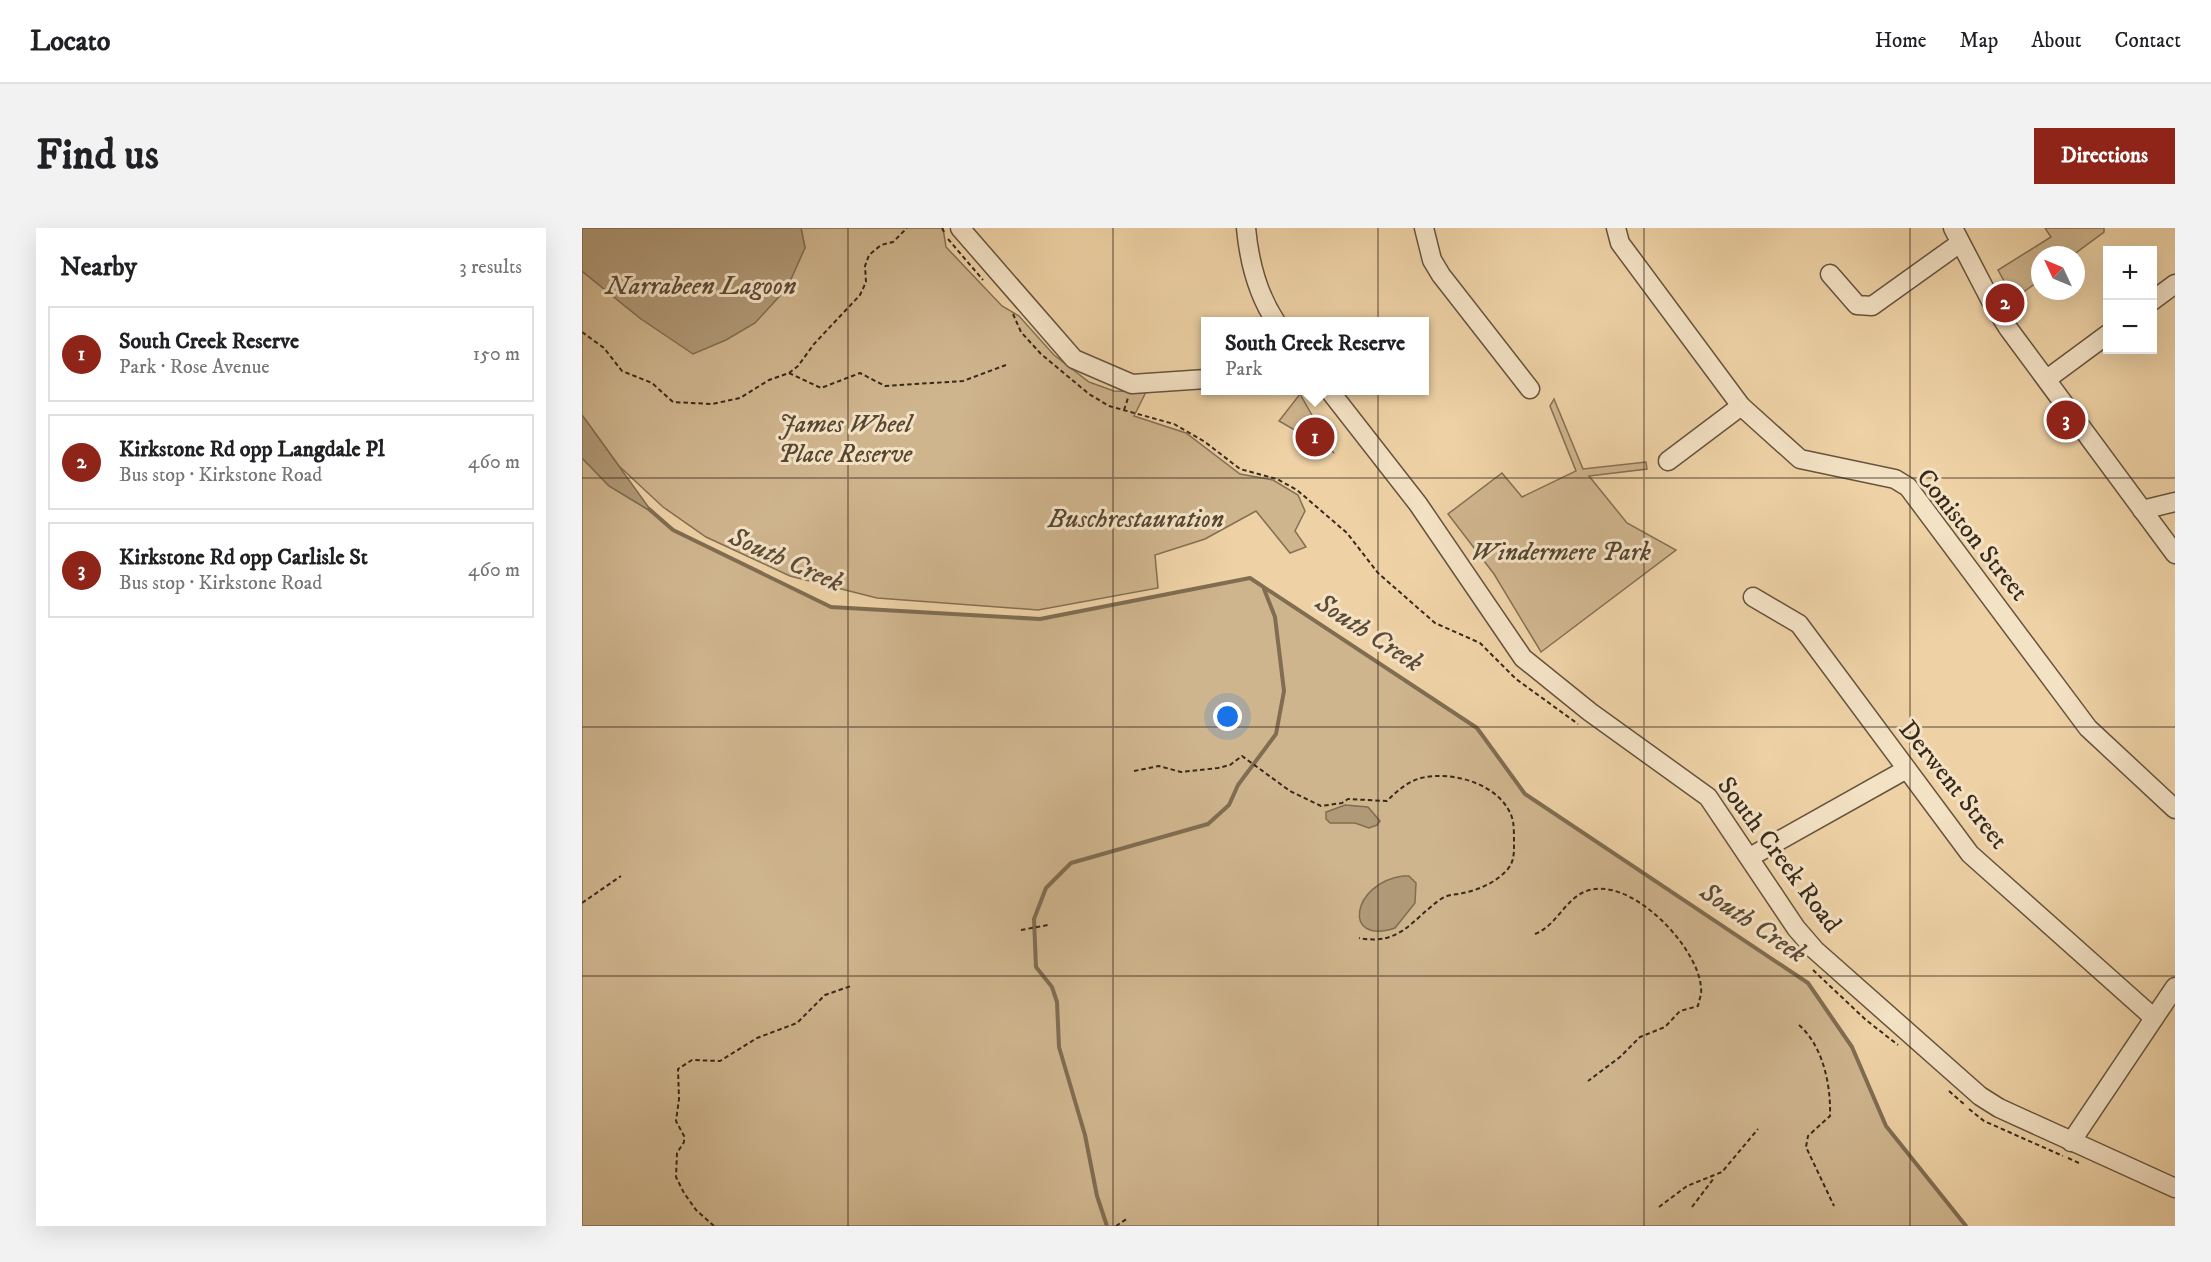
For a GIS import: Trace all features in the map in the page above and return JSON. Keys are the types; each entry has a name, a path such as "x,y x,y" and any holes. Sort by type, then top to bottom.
{"street":[{"path":"960,228 1074,359 1132,384 1201,379"},
{"path":"1246,228 1248,250 1259,285 1274,317"},
{"path":"1424,228 1432,260 1441,275 1530,388"},
{"name":"Coniston Street","path":"1616,228 1620,243 1741,406 1800,459 1895,479 1908,487 2088,728 2175,809"},
{"path":"1830,274 1857,305 1872,306 1957,235 1991,301 2175,555"},
{"path":"2153,300 2175,284"},
{"path":"2047,379 2103,338"},
{"name":"South Creek Road","path":"1333,395 1418,504 1523,658 1590,712 1696,786 1708,797 1796,928 1815,950 1980,1096 1999,1108 2175,1188"},
{"path":"1668,461 1741,406"},
{"path":"2142,510 2175,502"},
{"name":"Derwent Street","path":"1752,597 1799,624 1905,770 1970,854 2154,1018"},
{"path":"1750,857 1905,770"},
{"path":"2072,1142 2175,987"}],"path":[{"path":"582,332 604,348 622,371 652,383 673,402 712,404 740,398 769,380 789,373 860,295 866,282 865,266 869,255 881,245 893,242 907,228"},
{"path":"942,228 953,248 988,286"},
{"path":"1008,308 1021,332 1041,354 1089,394 1109,406 1174,424 1205,442 1240,469 1277,479 1297,490 1347,533 1378,573 1435,623 1480,643 1516,679 1579,724"},
{"path":"789,373 821,388 860,373 885,386 963,381 1006,365"},
{"path":"1134,771 1159,766 1181,772 1218,768 1230,765 1242,756 1264,774 1308,802 1321,806 1332,806 1348,799 1387,801 1401,787 1422,778 1432,777 1466,780 1488,790 1504,805 1513,820 1514,842 1513,858 1506,871 1482,888 1441,899 1408,928 1393,936 1371,940 1359,938"},
{"path":"582,903 621,876"},
{"path":"1535,934 1549,927 1583,892 1608,889 1622,891 1650,910 1673,934 1689,955 1699,977 1701,988 1698,1006 1680,1011 1665,1027 1641,1037 1620,1057 1587,1082"},
{"path":"1021,930 1048,925"},
{"path":"1807,965 1866,1020 1905,1050"},
{"path":"714,1226 696,1210 684,1194 676,1177 677,1153 684,1142 684,1136 676,1121 679,1099 678,1069 692,1060 720,1061 757,1038 797,1023 825,995 851,986"},
{"path":"1799,1025 1816,1044 1827,1080 1830,1116 1808,1136 1806,1147 1834,1206"},
{"path":"1946,1088 1984,1121 2083,1164"},
{"path":"1692,1207 1715,1177 1758,1129"},
{"path":"1659,1207 1687,1186 1715,1177"},
{"path":"1118,1225 1128,1218"}],"green space":[{"name":"James Wheel Place Reserve","path":"801,228 943,228 946,247 1002,306 1019,316 1054,355 1089,382 1114,391 1146,392 1134,416 1186,433 1240,474 1273,480 1298,495 1305,511 1295,531 1306,547 1290,553 1256,511 1205,539 1155,555 1158,588 1038,610 877,598 790,576 706,537 663,507 619,466 582,415 582,271 641,319 805,248"},
{"path":"2045,228 2104,228 2104,232 2085,246 2037,246 2051,237"},
{"path":"2031,249 2031,287 2014,299 1998,270"},
{"path":"1301,395 1333,452 1279,421"},
{"name":"Windermere Park","path":"1554,399 1583,469 1646,462 1647,469 1589,476 1627,523 1676,550 1541,652 1494,574 1448,514 1502,473 1522,497 1576,471 1550,406"},
{"path":"582,458 609,486 652,512 673,530 829,606 1040,619 1250,578 1477,728 1525,794 1808,983 1852,1047 1886,1126 1966,1226 582,1226"}],"water":[{"name":"Narrabeen Lagoon","path":"582,228 801,228 805,248 787,288 755,323 726,340 693,354 641,319 582,271"},
{"path":"582,415 652,512 609,486 582,458"},
{"path":"1345,805 1368,807 1380,821 1369,828 1355,823 1330,823 1326,819 1326,812"},
{"path":"1409,876 1416,883 1415,903 1395,928 1378,931 1367,928 1361,921 1360,911 1364,900 1372,890 1386,881"}],"waterway":[{"name":"South Creek","path":"649,509 673,530 831,607 1040,619 1250,578 1477,728 1525,794 1808,983 1852,1047 1886,1126 1966,1226"},
{"path":"1107,1226 1097,1196 1085,1135 1059,1047 1057,1002 1052,987 1036,967 1034,919 1046,888 1071,863 1208,824 1229,805 1238,785 1276,734 1284,691 1275,617 1264,589"}],"place":[{"name":"Kirkstone Rd opp Langdale Pl","path":"2005,303"},
{"name":"Kirkstone Rd opp Carlisle St","path":"2066,420"},
{"name":"South Creek Reserve","path":"1315,437"}],"park label":[{"name":"Buschrestauration","path":"1136,519"}]}
